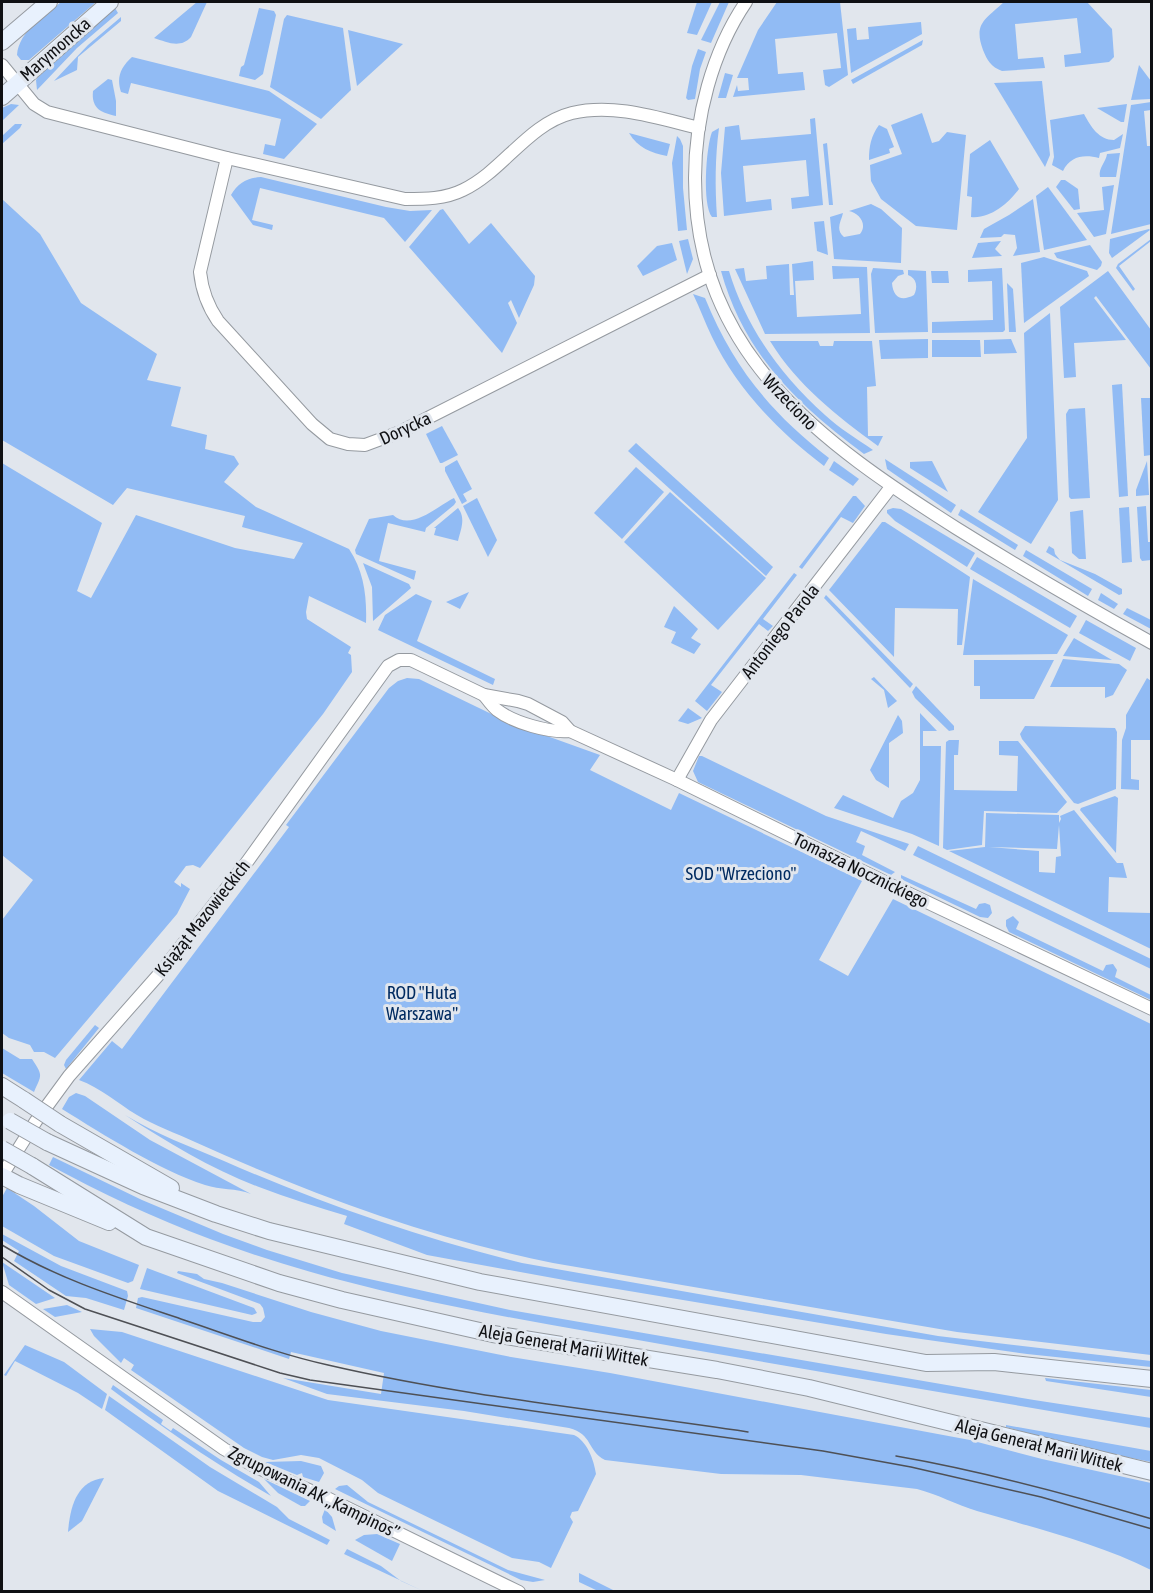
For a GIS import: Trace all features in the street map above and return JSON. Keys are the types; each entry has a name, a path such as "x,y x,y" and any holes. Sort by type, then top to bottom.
{"main road":[{"path":"2,42 49,2"},
{"name":"Marymoncka","path":"2,97 110,2"},
{"path":"2,1086 60,1124 216,1214"},
{"path":"6,1119 47,1142 134,1182 216,1214 269,1231 480,1282 926,1363 994,1362 1152,1379"},
{"name":"Aleja Generał Marii Wittek","path":"2,1149 146,1236 279,1283 342,1300 494,1334 717,1370 809,1388 1152,1472"},
{"path":"2,1175 19,1185 146,1236"}],"street":[{"name":"Wrzeciono","path":"746,2 720,48 708,86 695,145 696,204 710,275 740,342 769,382 825,437 891,487 1029,573 1152,643"},
{"path":"2,65 34,104 47,112 227,158 395,197 434,199 463,190 542,127 556,118 571,113 609,109 648,115 699,128"},
{"name":"Dorycka","path":"227,158 201,266 202,289 207,305 218,321 312,424 330,439 348,444 365,445 400,432 710,275"},
{"name":"Antoniego Parola","path":"677,780 711,720 891,487"},
{"name":"Tomasza Nocznickiego","path":"399,660 411,660 484,695 528,704 558,719 570,731 677,780 882,881 1152,1009"},
{"name":"Książąt Mazowieckich","path":"2,1175 36,1120 69,1076 161,972 247,862 388,666 399,660"},
{"name":"Tomasza Nocznickiego","path":"484,695 496,710 517,720 552,732 570,731"},
{"name":"Zgrupowania AK „Kampinos”","path":"2,1292 242,1459 519,1592"}],"green space":[{"path":"61,2 96,2 29,60 21,60 17,55 27,31"},
{"path":"197,2 207,2 187,41 173,44 154,38"},
{"path":"697,2 712,2 697,35 687,33"},
{"path":"720,2 729,2 711,43 701,40"},
{"path":"777,2 840,2 848,75 829,87 825,85 823,70 841,68 837,33 775,39 778,74 803,72 805,90 733,97 737,85 738,91 749,90 748,78 737,78 758,30"},
{"path":"1004,2 1087,2 1112,29 1114,57 1109,62 1065,67 1064,55 1081,53 1077,18 1015,24 1018,59 1043,57 1045,68 1002,71 998,69 986,57 980,34 983,22"},
{"path":"115,8 118,13 77,48 37,90 36,80 40,74"},
{"path":"259,8 274,11 276,15 263,74 255,80 239,76"},
{"path":"287,15 343,28 351,90 321,119 270,87 284,19"},
{"path":"121,17 121,21 78,57 77,70 54,81 88,45"},
{"path":"921,22 922,34 851,73 847,29 856,28 857,40 869,39 868,27"},
{"path":"348,30 403,44 357,86"},
{"path":"923,40 922,45 853,84 851,80"},
{"path":"698,49 706,52 700,69 695,99 688,100 686,98 692,66"},
{"path":"132,57 269,91 317,124 284,159 263,154 265,144 275,146 281,119 131,83 128,94 121,92 119,82 121,73"},
{"path":"1139,65 1151,81 1151,99 1131,100"},
{"path":"725,73 733,75 726,98 718,98"},
{"path":"108,79 112,80 116,116 102,112 94,102 93,91"},
{"path":"1042,81 1050,155 1045,167 994,83"},
{"path":"1151,102 1151,110 1144,111 1147,146 1151,146 1151,224 1111,234 1131,105"},
{"path":"11,104 19,105 2,121 2,108"},
{"path":"1127,104 1124,122 1097,108"},
{"path":"922,113 932,143 939,141 947,132 966,135 957,230 916,226 881,199 871,181 870,165 902,154 891,125"},
{"path":"1084,114 1093,128 1104,138 1114,140 1123,134 1120,148 1100,153 1099,158 1078,157 1069,162 1063,171 1052,165 1054,157 1050,120"},
{"path":"815,118 823,205 792,209 791,198 809,196 806,160 743,166 746,202 771,199 772,210 724,216 721,173 725,127 739,125 741,140 811,134 810,119"},
{"path":"15,124 22,124 2,144 2,136"},
{"path":"879,125 887,129 894,147 889,149 890,153 869,160 871,141"},
{"path":"719,128 716,172 717,217 712,217 707,201 707,162 712,132"},
{"path":"629,133 670,144 667,156 645,149"},
{"path":"677,136 683,146 683,188 687,230 678,231 672,163"},
{"path":"990,140 1019,189 1010,200 992,213 971,217 972,197 967,196 970,154"},
{"path":"827,143 833,205 829,205 823,144"},
{"path":"1120,153 1116,177 1100,177 1107,154"},
{"path":"261,177 386,207 410,211 432,210 405,242 384,218 260,188 252,220 273,225 272,230 253,225 231,195 243,182"},
{"path":"1061,180 1065,180 1078,189 1080,209 1074,210 1056,187"},
{"path":"1114,185 1106,234 1094,237 1077,213 1104,210 1102,187"},
{"path":"1048,187 1087,240 1044,250 1036,196"},
{"path":"2,199 40,234 81,303 157,354 147,380 181,387 171,426 207,435 205,449 234,456 239,464 224,482 256,507 349,549 364,584 366,604 366,623 309,596 307,619 351,647 348,653 351,655 352,672 323,714 200,868 193,865 186,866 174,882 181,887 181,883 190,889 177,914 55,1058 44,1052 34,1052 30,1045 9,1038 2,1033 2,920 33,880 2,855 2,463 102,523 77,591 91,598 136,515 235,548 294,559 303,543 242,527 245,516 127,488 113,505 2,440"},
{"path":"1033,199 1040,252 1013,256 1017,248 1015,235 1004,234 1001,237 980,238 984,229"},
{"path":"871,204 881,209 902,228 901,263 834,259 830,217 843,213 839,228 844,237 860,234 863,223 856,214 849,211"},
{"path":"443,209 469,244 491,223 535,276 534,285 519,318 511,300 508,303 517,323 502,353 409,247"},
{"path":"824,221 828,255 817,251 814,222"},
{"path":"1149,229 1112,258 1109,253 1110,239"},
{"path":"688,239 693,259 687,274 679,241"},
{"path":"1151,239 1119,266 1135,289 1133,291 1116,268 1118,264"},
{"path":"1001,241 995,249 1002,256 972,258 978,243"},
{"path":"672,243 677,260 643,276 637,266 657,246"},
{"path":"1090,245 1102,262 1097,270 1057,258 1054,253"},
{"path":"1044,257 1087,271 1089,276 1024,323 1021,263"},
{"path":"813,261 814,280 795,281 797,317 861,314 859,278 833,279 832,266 867,267 870,333 765,334 735,269 744,268 746,281 767,279 766,266 789,264 790,295 794,295 792,264"},
{"path":"873,268 903,270 904,274 898,276 892,283 896,295 902,298 914,295 916,289 916,283 908,275 908,270 926,271 928,332 875,333 871,274"},
{"path":"1002,268 1005,330 1003,332 932,333 932,322 993,320 992,281 968,282 968,270"},
{"path":"721,271 729,271 736,292 755,331 794,384 830,420 873,450 864,454 817,416 776,375 744,328 731,301"},
{"path":"931,271 948,271 949,283 932,283"},
{"path":"1108,271 1151,330 1151,369 1096,296 1094,298 1126,340 1074,343 1076,377 1064,378 1060,307"},
{"path":"1007,283 1013,289 1016,332 1009,332"},
{"path":"693,294 705,298 728,346 756,387 789,424 829,458 824,466 775,424 746,391 722,356"},
{"path":"1050,313 1058,500 1031,544 978,512 1027,438 1024,333"},
{"path":"928,339 928,358 881,359 879,340"},
{"path":"1011,339 1017,353 984,354 984,340"},
{"path":"932,340 980,340 981,357 932,357"},
{"path":"770,341 818,341 820,346 833,346 834,341 872,341 876,386 867,387 868,436 883,436 878,446 805,386"},
{"path":"1122,384 1128,496 1119,497 1112,385"},
{"path":"1141,398 1151,398 1151,455 1144,456"},
{"path":"1085,408 1090,498 1071,499 1069,497 1066,414 1069,409"},
{"path":"442,426 458,455 440,463 426,434"},
{"path":"636,443 773,567 766,576 628,451"},
{"path":"885,459 956,505 951,513 887,469"},
{"path":"457,460 472,489 463,494 467,501 462,504 445,471 445,467"},
{"path":"834,461 859,479 853,486 829,470"},
{"path":"932,461 948,492 910,468 910,462"},
{"path":"1147,461 1149,495 1136,496 1136,490"},
{"path":"636,467 664,492 622,539 594,513"},
{"path":"670,492 766,578 718,630 624,542"},
{"path":"853,496 856,496 865,506 853,523 841,517 802,569 799,567"},
{"path":"454,498 456,502 454,505 426,528 425,532 388,523 379,561 416,571 414,580 356,554 355,550 369,519 393,515 400,519 416,519"},
{"path":"477,498 497,540 488,557 463,506"},
{"path":"1146,506 1151,560 1142,561 1137,507"},
{"path":"1129,507 1132,562 1122,563 1119,508"},
{"path":"458,508 462,520 458,541 434,535 436,528 434,528"},
{"path":"901,509 975,553 967,567 895,521 887,513 887,510"},
{"path":"961,509 1018,545 1015,550 958,515"},
{"path":"1083,510 1086,559 1079,559 1072,553 1070,512"},
{"path":"882,522 970,577 962,645 957,645 958,609 895,608 894,657 829,590"},
{"path":"1049,546 1054,549 1060,560 1095,574 1122,589 1122,594 1119,595 1046,552"},
{"path":"1026,550 1092,589 1088,596 1023,556"},
{"path":"977,557 1077,616 1070,628 970,569"},
{"path":"363,563 409,584 411,588 373,621 372,587"},
{"path":"794,573 797,575 763,619 773,626 768,631 759,624 711,685 722,692 707,711 695,701"},
{"path":"973,579 1068,635 1057,654 963,655"},
{"path":"469,592 460,609 446,602"},
{"path":"1101,593 1118,604 1114,609 1098,600"},
{"path":"416,594 432,601 417,641 495,679 493,685 378,630 385,615"},
{"path":"826,595 913,684 910,688 824,598"},
{"path":"674,606 698,629 691,638 701,644 694,654 671,643 676,632 664,627"},
{"path":"1127,608 1151,620 1151,629 1123,614"},
{"path":"1086,620 1136,648 1130,661 1079,633"},
{"path":"1074,638 1112,660 1063,656"},
{"path":"1063,659 1119,664 1127,670 1113,695 1105,698 1105,687 1050,687"},
{"path":"974,660 1054,660 1034,699 980,699 980,686 974,686"},
{"path":"874,677 897,701 888,708 884,690 871,679"},
{"name":"ROD \"Huta Warszawa\"","path":"407,678 419,679 508,722 600,755 590,770 671,810 679,793 862,881 819,960 848,976 893,899 1151,1024 1151,1355 957,1332 553,1263 507,1253 461,1241 326,1197 151,1123 95,1087 79,1080 112,1041 122,1049 289,827 286,825 389,688"},
{"path":"1147,678 1151,681 1151,740 1131,740 1131,779 1139,780 1139,790 1121,789 1122,740 1126,728 1126,715"},
{"path":"916,686 954,726 954,730 949,731 915,698 912,692"},
{"path":"688,708 702,718 688,724 678,721"},
{"path":"920,713 937,731 923,731 923,746 941,746 939,846 912,834 834,808 843,795 893,818 901,801 913,793 920,780"},
{"path":"898,715 902,721 903,733 889,743 889,788 876,780 870,770"},
{"path":"1025,726 1115,728 1117,732 1116,789 1078,804 1074,803 1022,739 1020,734"},
{"path":"959,740 958,755 954,755 954,790 1017,791 1018,756 999,755 999,741 1018,741 1067,802 1057,813 984,811 982,845 947,850 943,848 946,742"},
{"path":"699,756 826,816 909,844 905,851 861,831 856,842 865,846 862,855 895,872 891,875 698,782 693,771"},
{"path":"1115,796 1118,798 1116,853 1080,810"},
{"path":"1074,810 1117,863 1123,863 1127,878 1109,877 1108,912 1151,913 1151,949 949,851 985,847 986,813 1059,815 1059,823 1060,816","holes":["1059,825 1061,856 1056,857 1055,873 1039,872 1039,851 989,847 1057,849"]},
{"path":"918,846 1151,959 1151,969 913,855"},
{"path":"901,875 976,909 979,904 990,905 992,913 988,918 980,917 901,879"},
{"path":"1013,916 1019,922 1016,929 1103,971 1106,965 1113,964 1117,970 1115,977 1151,995 1151,1000 1009,932 1006,920"},
{"path":"95,1025 99,1028 66,1069 64,1065 66,1060"},
{"path":"2,1048 20,1059 32,1059 40,1075 34,1092 2,1073"},
{"path":"76,1093 85,1096 150,1140 251,1194 211,1187 187,1178 114,1141 62,1109 69,1097"},
{"path":"125,1115 174,1140 334,1205 408,1231 522,1263 938,1336 1151,1361 1151,1367 1027,1354 886,1334 427,1255 344,1224 347,1216 270,1191 207,1164"},
{"path":"53,1157 142,1200 223,1234 342,1273 510,1310 1151,1418 1151,1428 563,1327 385,1291 267,1259 189,1231 128,1205 49,1165"},
{"path":"7,1188 79,1241 139,1265 133,1281 128,1283 54,1256 2,1226 2,1197"},
{"path":"2,1234 61,1266 127,1291 124,1310 86,1298 66,1296 14,1261 19,1251 2,1240"},
{"path":"2,1262 55,1298 36,1304 9,1285"},
{"path":"147,1268 254,1308 257,1313 252,1315 140,1289"},
{"path":"178,1271 197,1274 204,1279 381,1331 511,1357 610,1373 970,1440 1042,1459 1151,1483 1151,1570 1088,1544 977,1511 917,1489 801,1475 721,1474 605,1460 595,1452 582,1434 569,1428 464,1411 327,1394 283,1378 381,1394 384,1373 291,1352 289,1359 136,1308 138,1298 142,1297 253,1322 261,1322 265,1317 260,1304 177,1273"},
{"path":"67,1305 82,1312 55,1317 43,1309"},
{"path":"90,1329 122,1332 328,1400 574,1435 583,1442 589,1452 596,1474 578,1511 572,1512 570,1517 573,1522 551,1568 539,1562 512,1558 378,1493 362,1480 319,1458 301,1455 273,1460 244,1448 131,1370 134,1365 124,1358 121,1363"},
{"path":"25,1345 64,1362 107,1394 102,1409 78,1393 15,1361 6,1376 4,1375"},
{"path":"1045,1378 1151,1390 1151,1397 1046,1381"},
{"path":"113,1385 163,1420 161,1424 171,1431 173,1428 259,1482 271,1496 170,1432 111,1389"},
{"path":"109,1396 210,1467 277,1507 289,1519 330,1540 327,1545 218,1491 105,1410"},
{"path":"1006,1425 1151,1451 1151,1462 1092,1450 1006,1427"},
{"path":"301,1461 321,1466 324,1473 319,1482 303,1477 302,1473 297,1475 265,1462"},
{"path":"104,1478 82,1521 68,1532 76,1497 87,1484"},
{"path":"264,1479 310,1501 305,1506 301,1506 278,1493"},
{"path":"347,1485 368,1502 508,1570 545,1580 533,1582 521,1580 335,1489"},
{"path":"325,1509 332,1517 336,1531 323,1523 322,1517"},
{"path":"377,1534 400,1544 392,1561 355,1540 364,1535"},
{"path":"347,1549 381,1566 400,1580 344,1554"},
{"path":"579,1573 615,1591 598,1591 579,1582"}],"tram line":[{"path":"2,1245 45,1268 89,1287 309,1361 485,1395 748,1432"},
{"path":"2,1257 49,1290 85,1309 280,1373 310,1380 823,1451 911,1467 1041,1497 1152,1529"},
{"path":"896,1456 1025,1484 1152,1519"}],"park label":[{"name":"SOD \"Wrzeciono\"","path":"741,873"}]}
